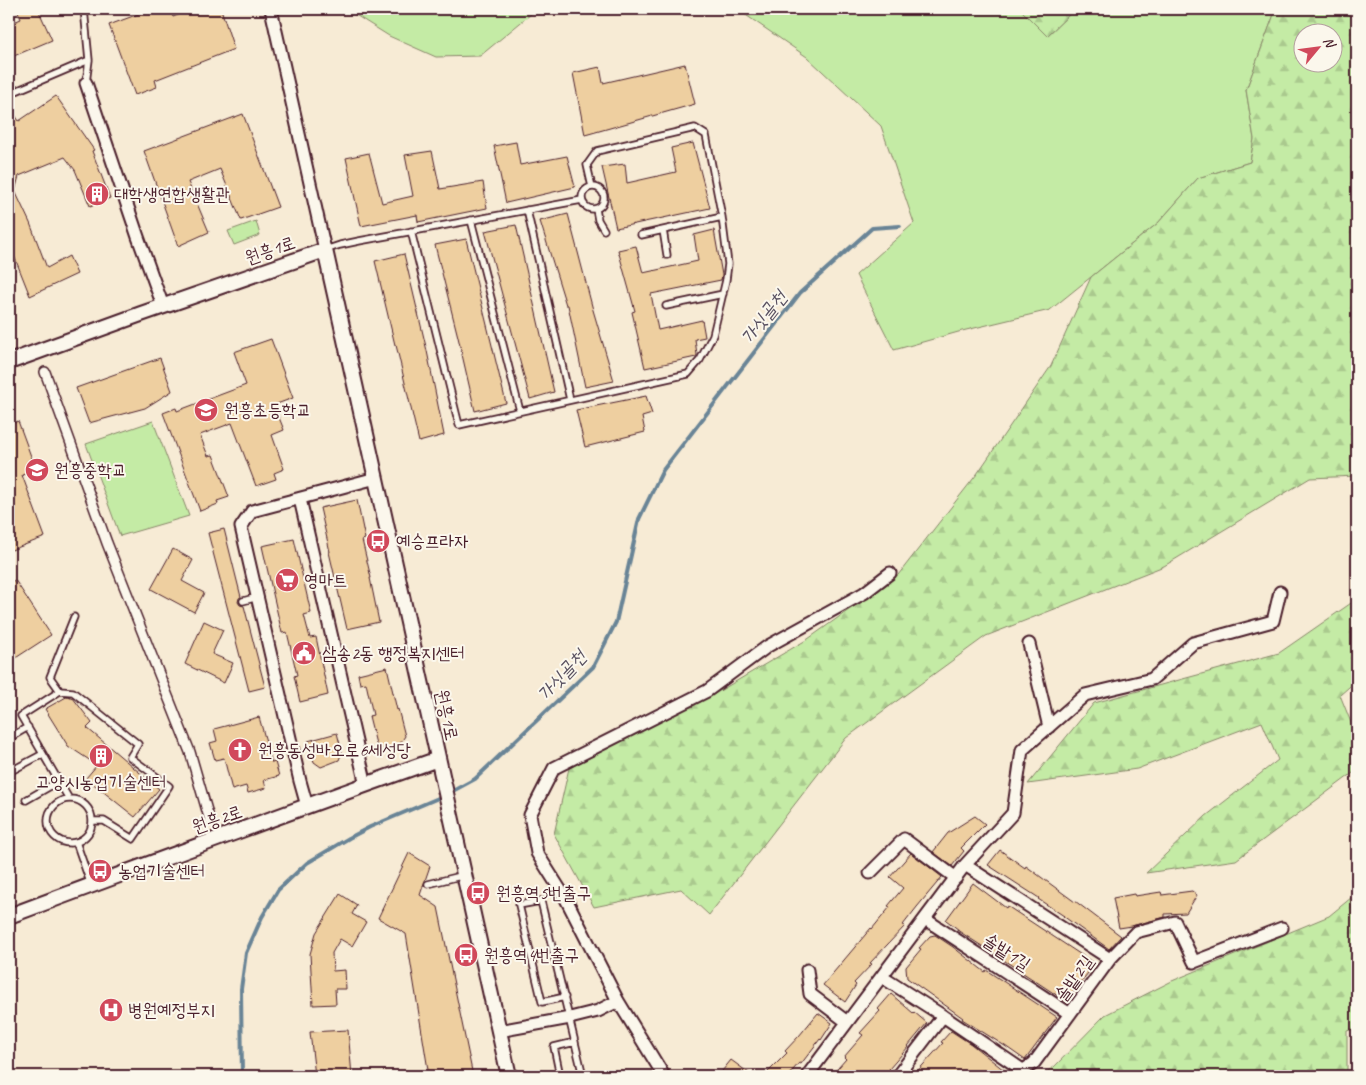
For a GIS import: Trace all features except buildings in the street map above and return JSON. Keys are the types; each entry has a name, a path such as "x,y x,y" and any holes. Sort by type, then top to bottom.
{"street":[{"path":"270,9 325,250"},
{"path":"86,83 163,306"},
{"name":"원흥1로","path":"9,362 325,250 464,875"},
{"path":"45,372 107,543 190,752 210,821"},
{"path":"307,806 241,527 252,511 376,478"},
{"path":"300,499 366,785"},
{"path":"664,1076 618,1001 566,899 537,854 530,815 554,768 707,691 768,646 864,593 890,573"},
{"path":"807,1076 965,865 1014,813 1022,750 1085,695 1152,678 1193,643 1274,621 1280,592"},
{"path":"1029,644 1049,727"},
{"name":"원흥2로","path":"9,916 438,759"},
{"path":"870,873 904,840 956,878"},
{"path":"965,865 1110,959"},
{"path":"464,875 509,1076"},
{"name":"솔밭1길","path":"925,919 1070,1014"},
{"name":"솔밭2길","path":"1020,1074 1034,1063 1110,959 1136,932 1176,922 1194,962 1282,928"},
{"path":"807,970 810,994 847,1022"},
{"path":"882,976 944,1016 1020,1074"},
{"path":"499,1031 598,1011 618,1001"},
{"path":"897,1076 944,1016"}],"lane":[{"path":"84,9 89,60 86,83"},
{"path":"9,94 89,60"},
{"path":"411,231 459,425 688,374 700,360 713,335 728,264 722,217 706,135 695,128 597,150 588,165 592,187"},
{"path":"592,187 599,189 604,194 602,205 596,209 586,207 582,200 585,190 592,187"},
{"path":"325,250 359,241 582,200"},
{"path":"596,209 598,220 604,230"},
{"path":"527,210 570,400"},
{"path":"641,235 722,217"},
{"path":"471,220 520,411"},
{"path":"663,230 667,255"},
{"path":"666,306 723,294"},
{"path":"243,601 258,598"},
{"path":"60,692 50,677 74,617"},
{"path":"69,799 21,716 60,692 73,692 138,744 130,757 169,786 133,839 104,821 92,821"},
{"path":"9,738 28,727"},
{"path":"9,772 43,754"},
{"path":"26,800 59,781"},
{"path":"69,799 83,803 88,808 92,821 91,828 82,839 69,843 56,838 51,832 48,825 48,817 55,804 69,799"},
{"path":"76,842 91,885"},
{"path":"428,884 464,875"},
{"path":"565,997 542,1002 519,905 541,900 565,997 583,1076"},
{"path":"560,1076 554,1048 575,1042"}],"green space":[{"path":"346,9 537,9 480,56 436,57 389,36"},
{"path":"737,9 1020,9 1047,36 1075,9 1276,9 1246,90 1254,139 1250,162 1198,178 1158,223 1050,310 962,331 894,350 856,275 914,223 881,126 807,57"},
{"path":"1020,9 1075,9 1047,36"},
{"path":"1276,9 1357,9 1357,476 1310,478 1164,566 986,636 846,738 709,915 681,889 594,907 554,834 569,768 711,696 808,639 898,575 977,474 1051,366 1091,277 1158,223 1198,178 1250,162 1254,139 1246,90"},
{"path":"256,221 260,235 234,245 228,231"},
{"path":"153,421 189,516 120,536 86,444"},
{"path":"1357,599 1357,680 1340,695 1352,725 1357,724 1357,770 1236,860 1146,873 1206,816 1278,760 1262,722 1137,769 1028,784 1094,703 1279,653"},
{"path":"1357,893 1357,1028 1347,1031 1347,1076 1040,1076 1054,1067 1105,1015 1172,981 1329,916"}],"waterway":[{"name":"가싯골천","path":"449,793 475,779 593,667 616,622 639,519 663,470 800,293 872,228 900,226"},
{"name":"가싯골천","path":"242,1076 241,989 246,953 262,917 278,890 307,863 349,838 443,796"}],"place":[{"name":"대학생연합생활관","path":"97,194"},
{"name":"원흥초등학교","path":"206,410"},
{"name":"원흥중학교","path":"37,470"},
{"name":"예승프라자","path":"378,541"},
{"name":"영마트","path":"287,580"},
{"name":"삼송2동 행정복지센터","path":"304,653"},
{"name":"원흥동성바오로6세성당","path":"240,750"},
{"name":"고양시농업기술센터","path":"101,756"},
{"name":"농업기술센터","path":"100,871"},
{"name":"원흥역5번출구","path":"478,893"},
{"name":"원흥역4번출구","path":"466,955"},
{"name":"병원예정부지","path":"111,1010"}]}
